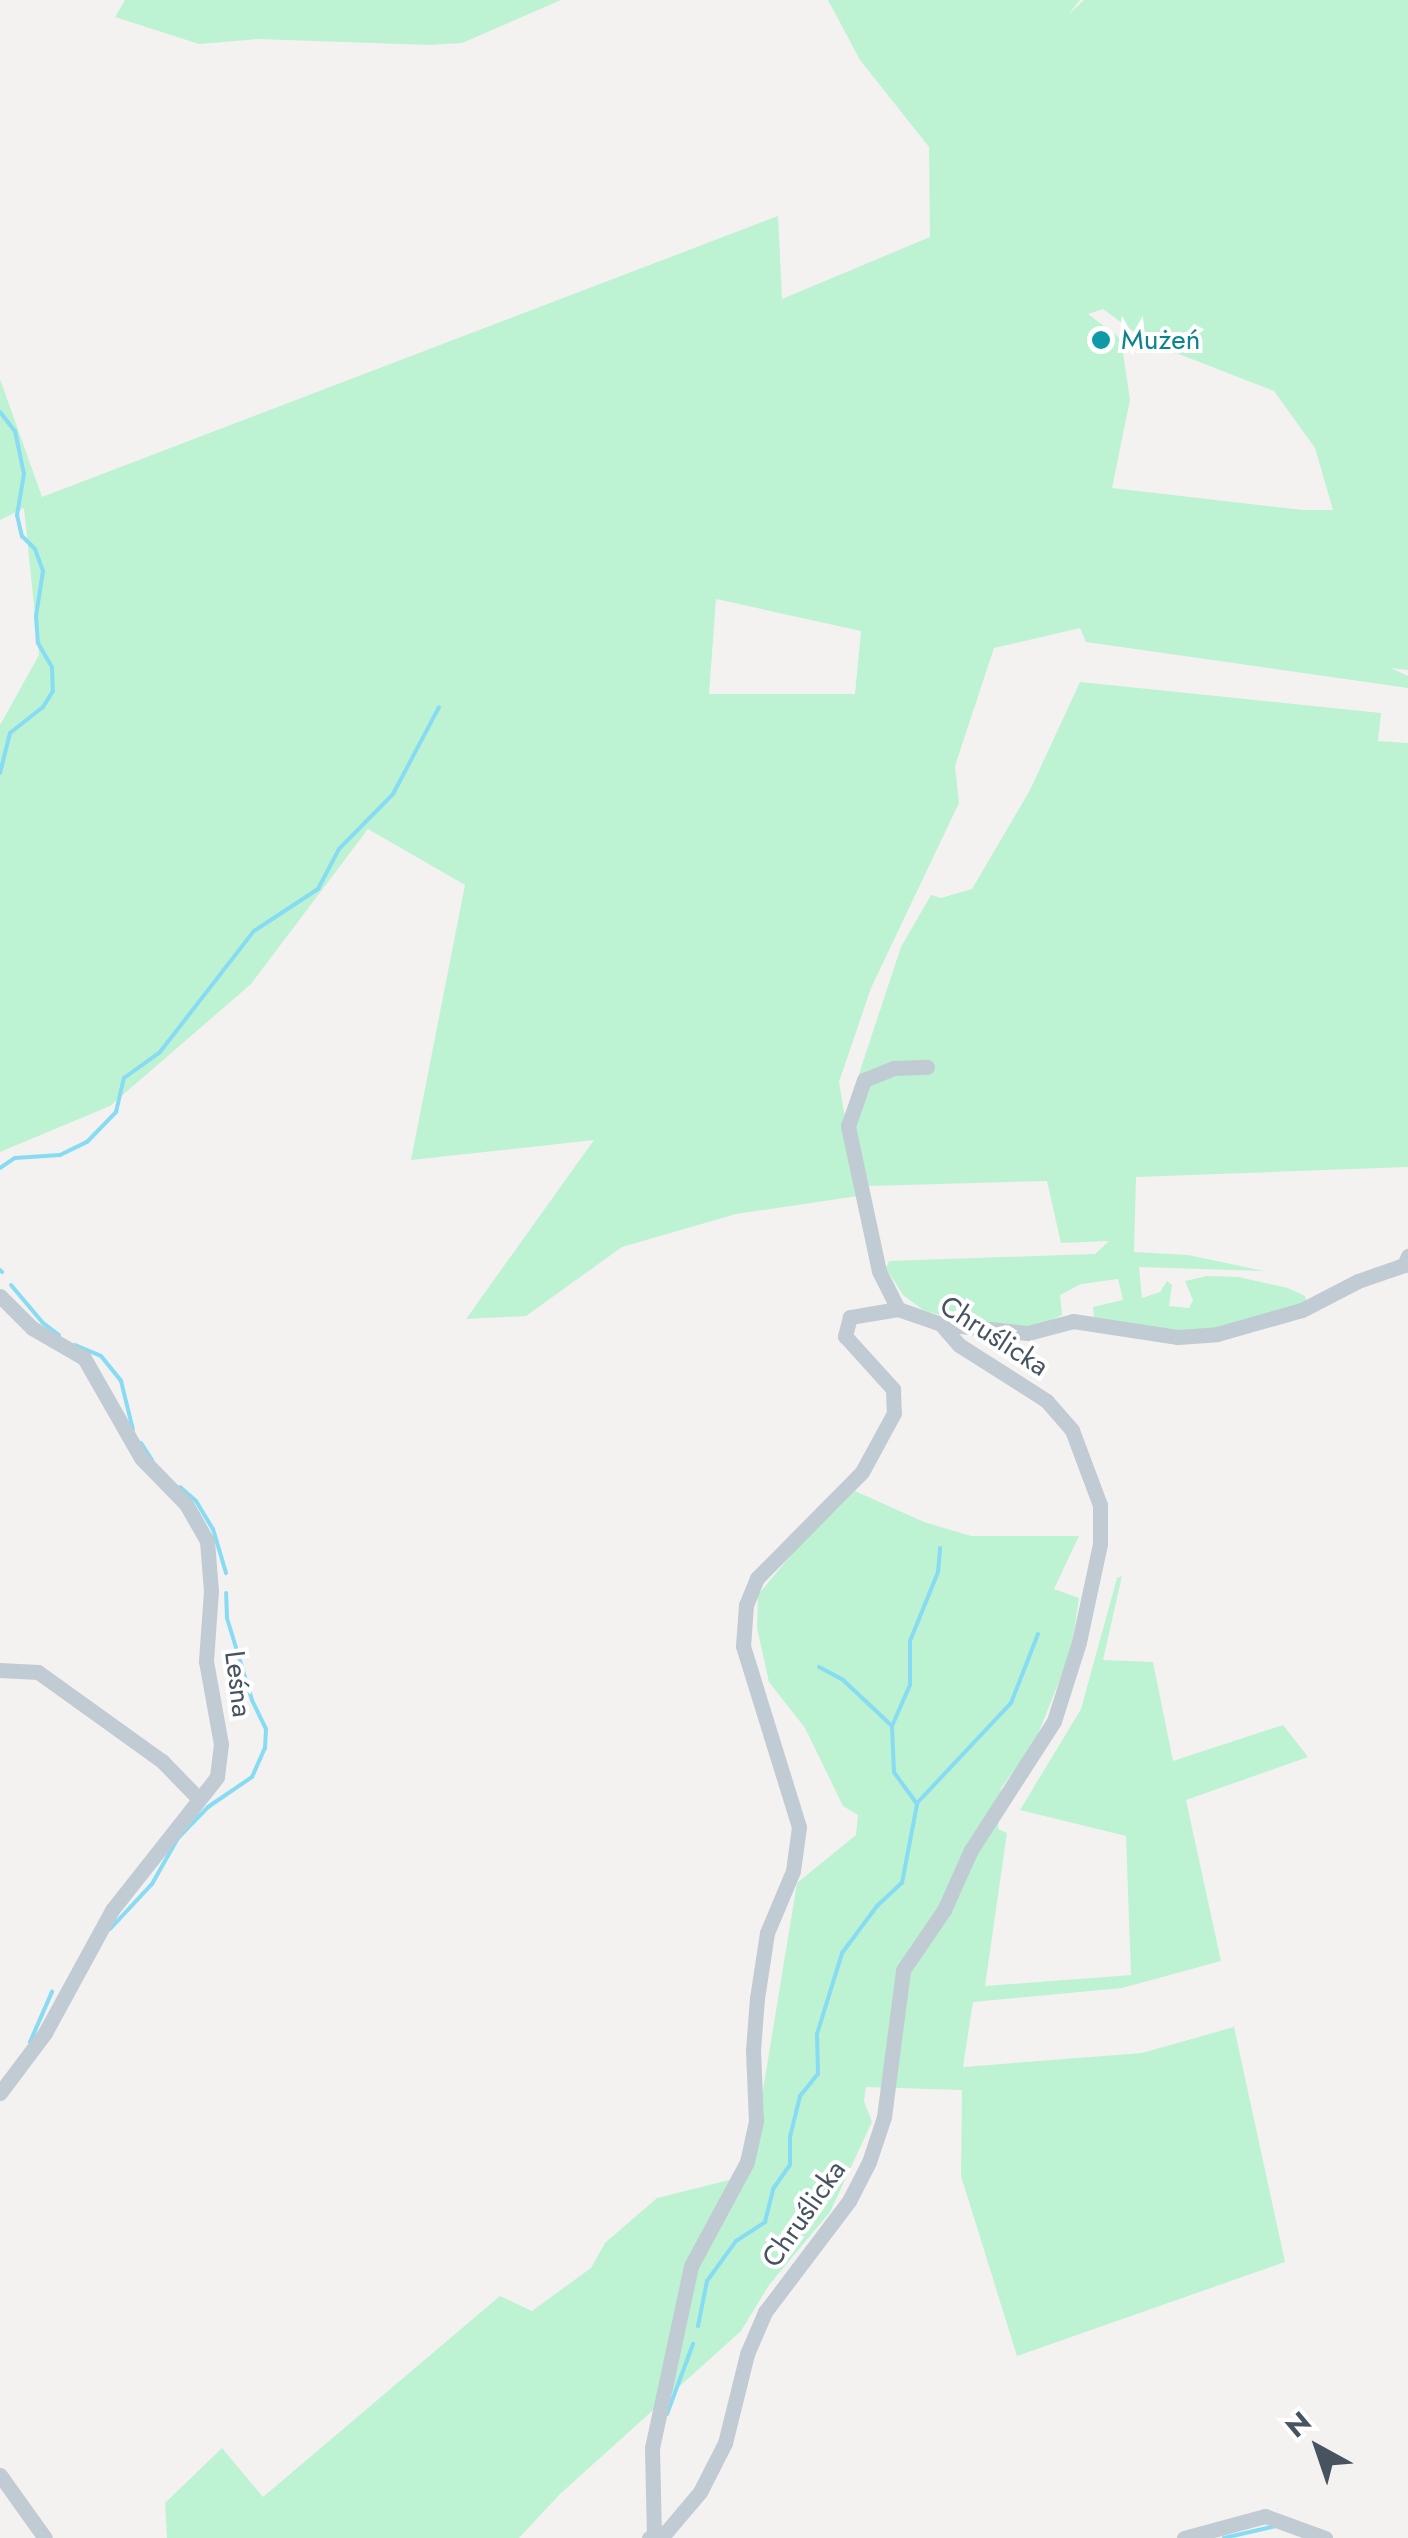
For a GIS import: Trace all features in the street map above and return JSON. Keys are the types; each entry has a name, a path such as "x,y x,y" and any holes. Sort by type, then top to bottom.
{"street":[{"path":"898,1309 879,1271 848,1126 864,1080 894,1068 927,1067"},
{"path":"941,1324 1028,1334 1084,1321 1178,1338 1216,1334 1302,1310 1358,1281 1404,1265 1408,1256"},
{"name":"Leśna","path":"0,1296 32,1328 84,1358 141,1458 186,1504 208,1541 211,1591 206,1660 221,1744 216,1776 112,1910 44,2033 0,2093"},
{"name":"Chruślicka","path":"898,1309 941,1324 959,1345 1047,1401 1072,1430 1100,1505 1100,1544 1079,1642 1045,1738 971,1850 944,1910 917,1942 903,1970 884,2117 869,2162 849,2201 764,2312 746,2354 725,2443 700,2492 661,2535 652,2448 691,2266 748,2162 756,2121 753,2050 759,1983 767,1933 793,1872 799,1827 744,1646 746,1605 757,1578 862,1472 894,1413 893,1389 845,1336 850,1317 898,1309"},
{"path":"0,1670 38,1672 162,1760 199,1799"},
{"path":"0,2474 44,2538"},
{"path":"1184,2538 1265,2516 1325,2538"}],"green space":[{"path":"125,0 561,0 462,43 429,45 258,39 199,44 115,17"},
{"path":"828,0 1080,0 1068,15 1084,0 1408,0 1408,670 1391,668 1408,676 1408,688 1086,642 1080,628 994,648 955,766 959,803 871,988 839,1082 858,1196 736,1214 622,1247 526,1316 466,1319 594,1140 411,1160 465,885 368,829 251,984 110,1106 0,1152 0,725 39,655 24,508 0,520 0,379 42,497 778,216 782,299 930,237 929,147 860,60","holes":["1103,309 1148,342 1274,391 1315,448 1333,510 1112,488 1130,400 1121,339 1088,314","716,599 861,631 855,694 709,694"]},
{"path":"1080,682 1381,713 1378,741 1408,743 1408,1167 1136,1177 1134,1252 1188,1255 1264,1271 1139,1267 1142,1298 1160,1292 1167,1281 1172,1285 1169,1306 1189,1308 1193,1300 1185,1281 1207,1276 1238,1277 1288,1288 1305,1296 1307,1303 1221,1327 1184,1331 1094,1317 1093,1307 1123,1300 1118,1279 1081,1284 1060,1295 1062,1315 1035,1328 978,1326 923,1310 903,1295 886,1268 889,1261 1095,1254 1109,1241 1061,1243 1047,1181 869,1186 855,1132 854,1089 901,947 931,895 941,898 972,889 1030,790"},
{"path":"855,1491 924,1522 971,1536 1079,1536 1054,1589 1079,1598 1071,1651 1035,1742 1001,1788 998,1829 1007,1833 985,1986 1131,1975 1126,1836 1020,1810 1081,1709 1117,1578 1122,1576 1103,1660 1153,1662 1173,1761 1283,1725 1308,1757 1186,1800 1221,1961 1122,1988 973,2002 963,2067 1142,2053 1234,2027 1285,2262 1017,2356 961,2176 962,2090 866,2087 864,2101 872,2122 830,2212 769,2285 741,2331 560,2494 519,2538 167,2538 165,2503 222,2448 263,2497 500,2296 532,2311 591,2268 605,2243 657,2198 749,2175 797,1883 856,1835 858,1815 843,1806 805,1728 769,1682 757,1628 758,1595 795,1550"}],"waterway":[{"path":"0,412 15,431 24,474 17,515 22,536 35,549 43,571 36,616 38,643 52,667 53,691 43,707 10,733 0,773"},
{"path":"0,1168 15,1158 60,1155 87,1142 116,1112 124,1078 160,1052 254,931 318,889 339,849 393,794 439,707"},
{"path":"11,1285 43,1323 59,1335"},
{"path":"75,1345 101,1356 121,1381 133,1430"},
{"path":"141,1443 152,1460"},
{"path":"180,1487 196,1501 213,1529 226,1573"},
{"path":"698,2326 707,2281 736,2241 765,2222 773,2189 790,2165 790,2137 800,2096 818,2074 817,2034 842,1953 877,1906 902,1883 917,1804 894,1772 892,1726 910,1685 910,1641 938,1572 940,1548"},
{"path":"110,1929 152,1884 178,1838 208,1807 252,1777 265,1748 266,1729 252,1700 227,1618 226,1593"},
{"path":"918,1802 1011,1703 1038,1634"},
{"path":"819,1667 842,1679 892,1726"},
{"path":"30,2042 52,1992"},
{"path":"667,2414 693,2344"},
{"path":"1224,2538 1276,2526"}],"place":[{"name":"Mużeń","path":"1101,340"}]}
